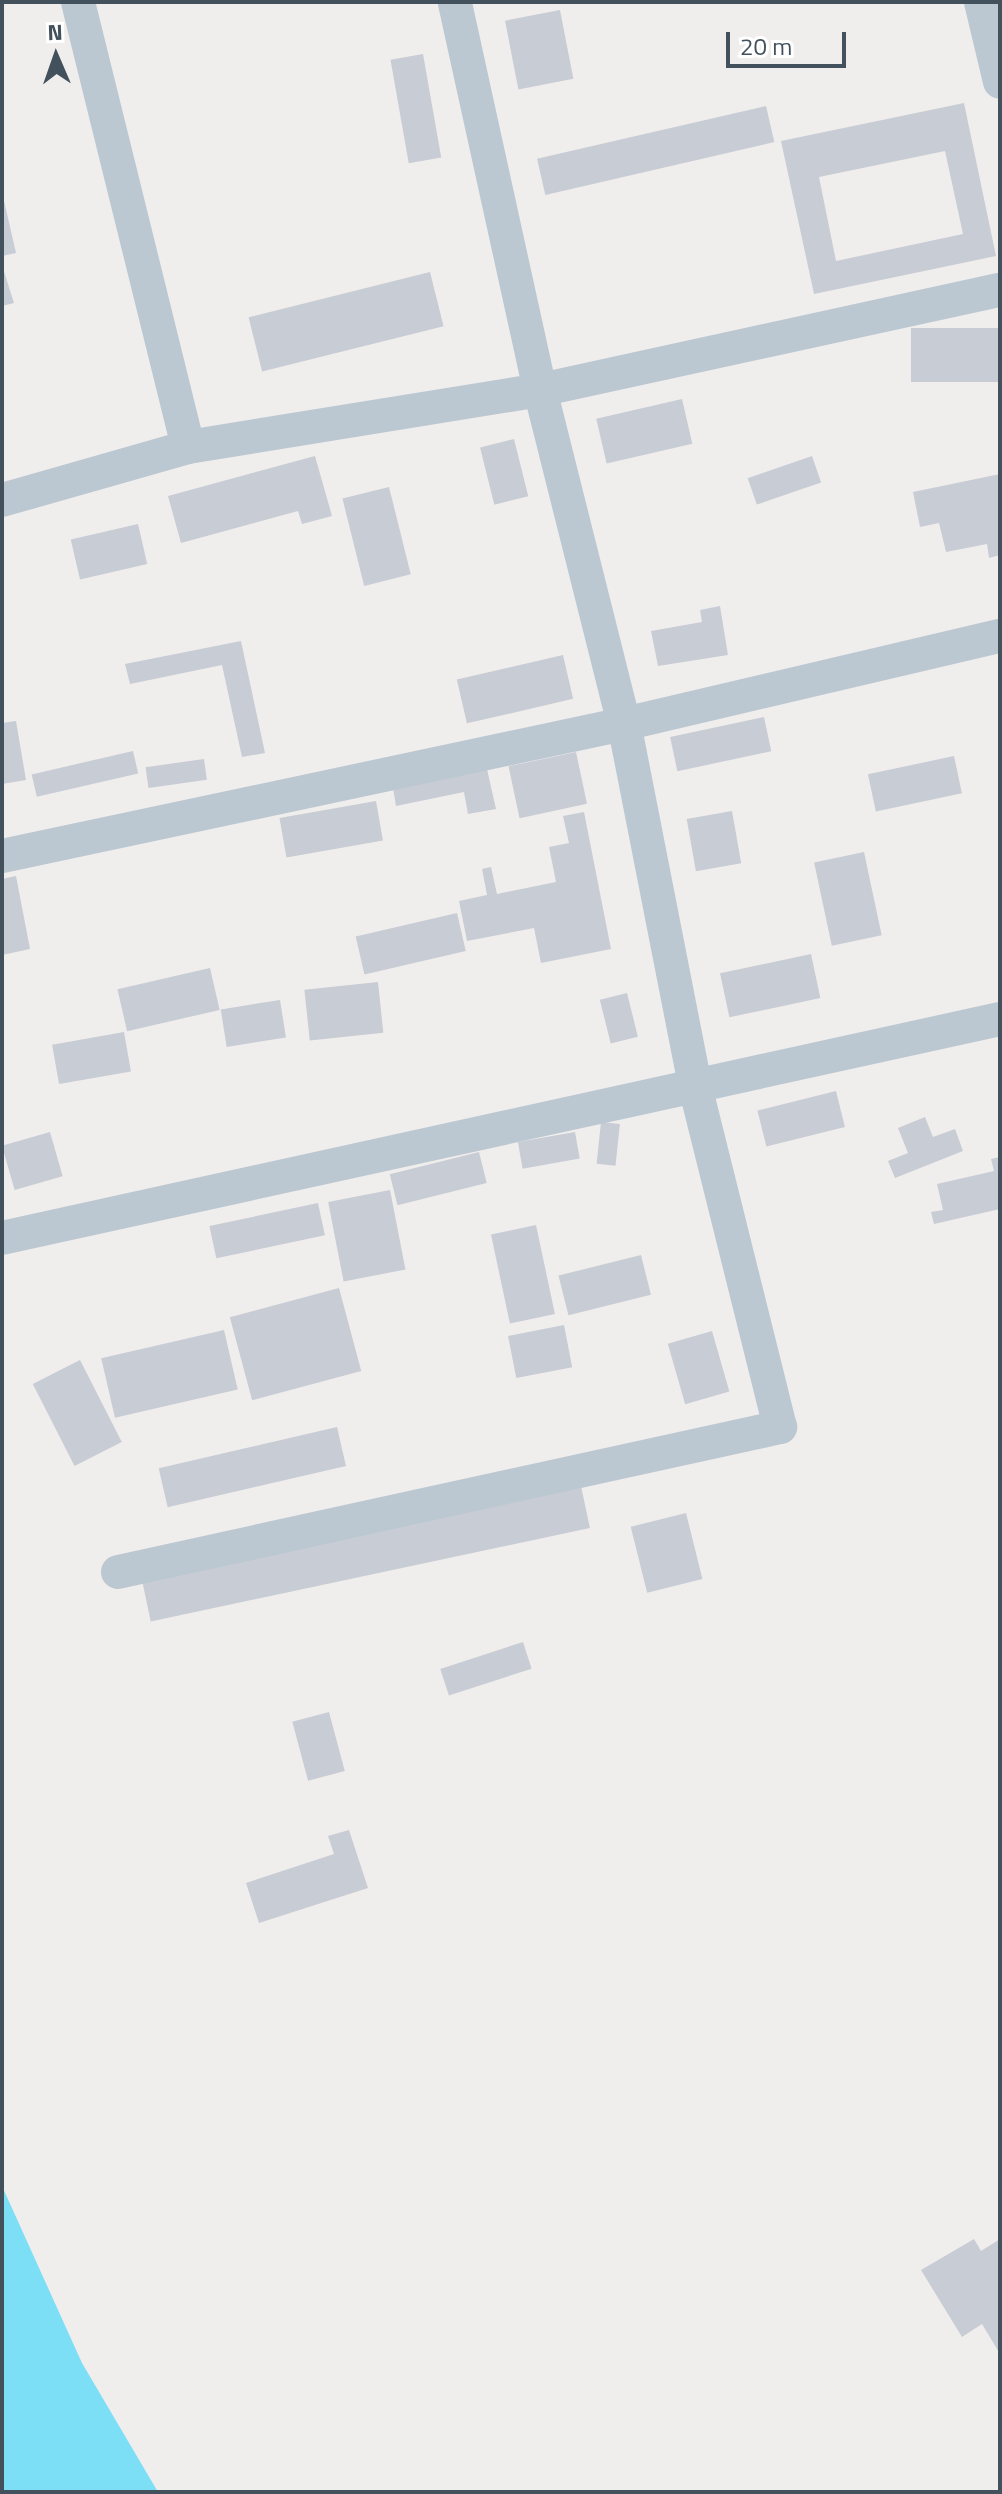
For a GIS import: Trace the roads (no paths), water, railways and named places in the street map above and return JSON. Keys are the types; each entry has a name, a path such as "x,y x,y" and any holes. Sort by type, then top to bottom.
{"street":[{"path":"78,2 188,447"},
{"path":"118,1572 780,1427 695,1085 624,724 540,390 455,2"},
{"path":"981,2 1000,82"},
{"path":"2,500 188,447 540,390 1000,290"},
{"path":"2,856 624,724 1000,636"},
{"path":"2,1238 1000,1019"}],"water":[{"path":"2,2186 82,2363 158,2492 2,2492"}]}
